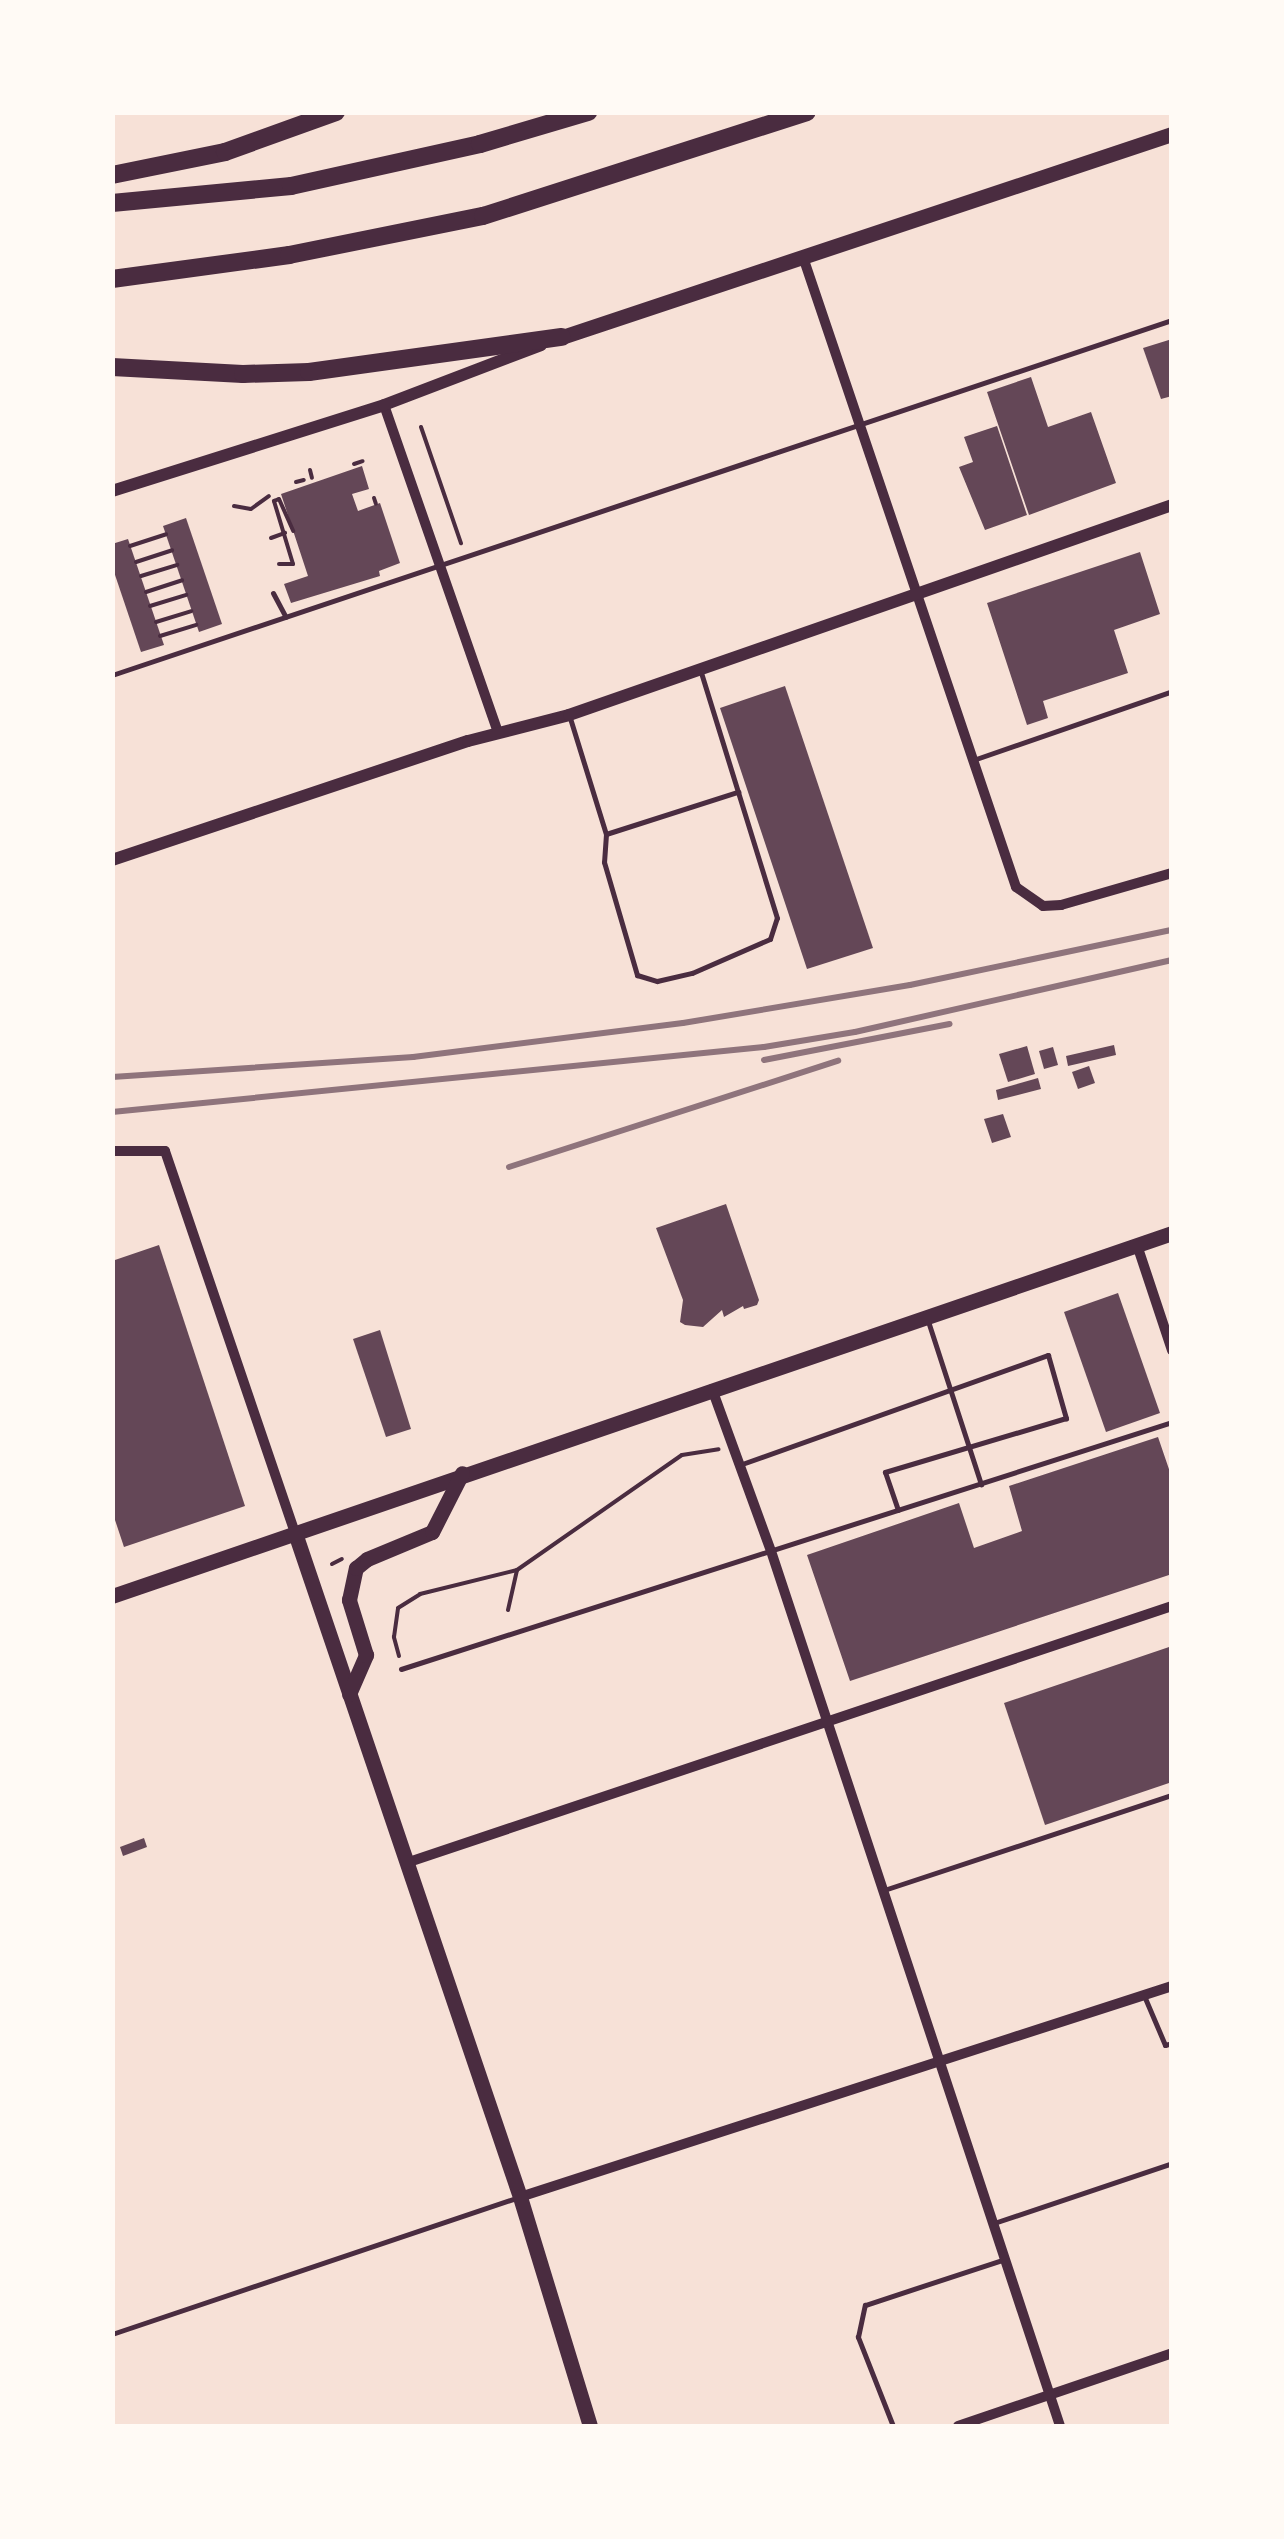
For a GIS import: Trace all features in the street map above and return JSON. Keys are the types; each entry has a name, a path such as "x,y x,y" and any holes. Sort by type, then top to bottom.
{"highway":[{"path":"112,175 225,152 336,112"},
{"path":"112,279 289,255 482,216 806,112"},
{"path":"112,203 291,186 480,144 582,114"},
{"path":"112,367 243,374 309,372 562,337"}],"main road":[{"path":"562,337 1172,134"},
{"path":"112,1596 1172,1233"},
{"path":"349,1694 366,1655 349,1600 356,1568 366,1559 432,1532 462,1474"},
{"path":"295,1533 520,2197 590,2426"}],"street":[{"path":"803,257 1010,873 1028,898 1044,906 1062,905 1172,873"},
{"path":"112,492 384,405 562,337"},
{"path":"384,405 498,732"},
{"path":"112,860 498,732 570,715 1172,505"},
{"path":"112,1150 166,1151 295,1533"},
{"path":"1136,1245 1172,1350"},
{"path":"712,1388 772,1551 990,2224 1060,2426"},
{"path":"406,1864 1172,1606"},
{"path":"520,2197 1172,1986"},
{"path":"958,2426 1172,2353"}],"lane":[{"path":"112,675 1172,320"},
{"path":"273,594 286,617"},
{"path":"570,715 606,834 604,862 637,975 657,982 692,973 770,938 777,918 700,671"},
{"path":"971,760 1172,692"},
{"path":"606,834 738,792"},
{"path":"926,1316 981,1484"},
{"path":"739,1465 1048,1355 1066,1418 885,1472 898,1510"},
{"path":"402,1668 1172,1422"},
{"path":"884,1890 1172,1795"},
{"path":"1144,1995 1165,2045 1172,2043"},
{"path":"990,2224 1172,2164"},
{"path":"112,2334 520,2197"},
{"path":"893,2426 858,2337 865,2305 1002,2260"}],"path":[{"path":"421,427 462,548"},
{"path":"354,464 363,460"},
{"path":"310,470 312,478"},
{"path":"296,482 304,480"},
{"path":"234,506 251,509 269,496"},
{"path":"292,564 274,501 279,499 293,531"},
{"path":"130,546 166,534"},
{"path":"271,538 284,534"},
{"path":"136,562 172,550"},
{"path":"279,564 303,562"},
{"path":"140,576 176,565"},
{"path":"146,592 182,580"},
{"path":"150,606 186,594"},
{"path":"156,622 192,610"},
{"path":"160,636 196,625"},
{"path":"402,1668 394,1636 398,1608 420,1594 516,1570 682,1454 732,1448"},
{"path":"332,1564 342,1560"},
{"path":"508,1610 516,1570"}],"building":[{"path":"1172,339 1172,396 1161,399 1143,348"},
{"path":"1031,377 1048,427 1091,412 1116,483 1029,515 987,392"},
{"path":"997,426 1027,515 985,530 959,467 973,462 964,437"},
{"path":"362,466 369,489 352,494 358,511 380,503 400,563 379,571 380,576 291,603 284,584 308,576 281,494"},
{"path":"186,518 222,624 199,632 163,526"},
{"path":"128,539 164,645 141,652 112,566 112,544"},
{"path":"1140,552 1160,614 1114,630 1128,673 1043,701 1048,718 1027,725 987,603"},
{"path":"785,686 873,948 807,969 720,708"},
{"path":"1114,1045 1116,1055 1068,1066 1066,1056"},
{"path":"1027,1046 1035,1074 1008,1082 999,1054"},
{"path":"1053,1047 1058,1065 1044,1069 1039,1051"},
{"path":"1089,1066 1095,1083 1078,1089 1072,1072"},
{"path":"1038,1078 1041,1089 998,1100 996,1090"},
{"path":"1003,1114 1011,1137 992,1143 984,1119"},
{"path":"726,1204 759,1300 757,1305 744,1309 743,1306 724,1317 722,1310 703,1327 685,1325 680,1322 683,1300 656,1228"},
{"path":"159,1245 245,1506 124,1547 112,1511 112,1261"},
{"path":"1118,1293 1160,1413 1106,1432 1064,1312"},
{"path":"380,1330 411,1429 386,1437 353,1339"},
{"path":"1158,1437 1172,1478 1172,1574 850,1681 807,1555 959,1503 974,1548 1022,1531 1009,1486"},
{"path":"1172,1646 1172,1782 1045,1825 1004,1703"},
{"path":"144,1838 147,1847 123,1856 120,1847"}],"railway":[{"path":"112,1077 413,1057 683,1023 910,985 1172,930"},
{"path":"112,1112 764,1047 855,1032 1172,960"},
{"path":"764,1060 950,1024"},
{"path":"509,1167 838,1061"}]}
